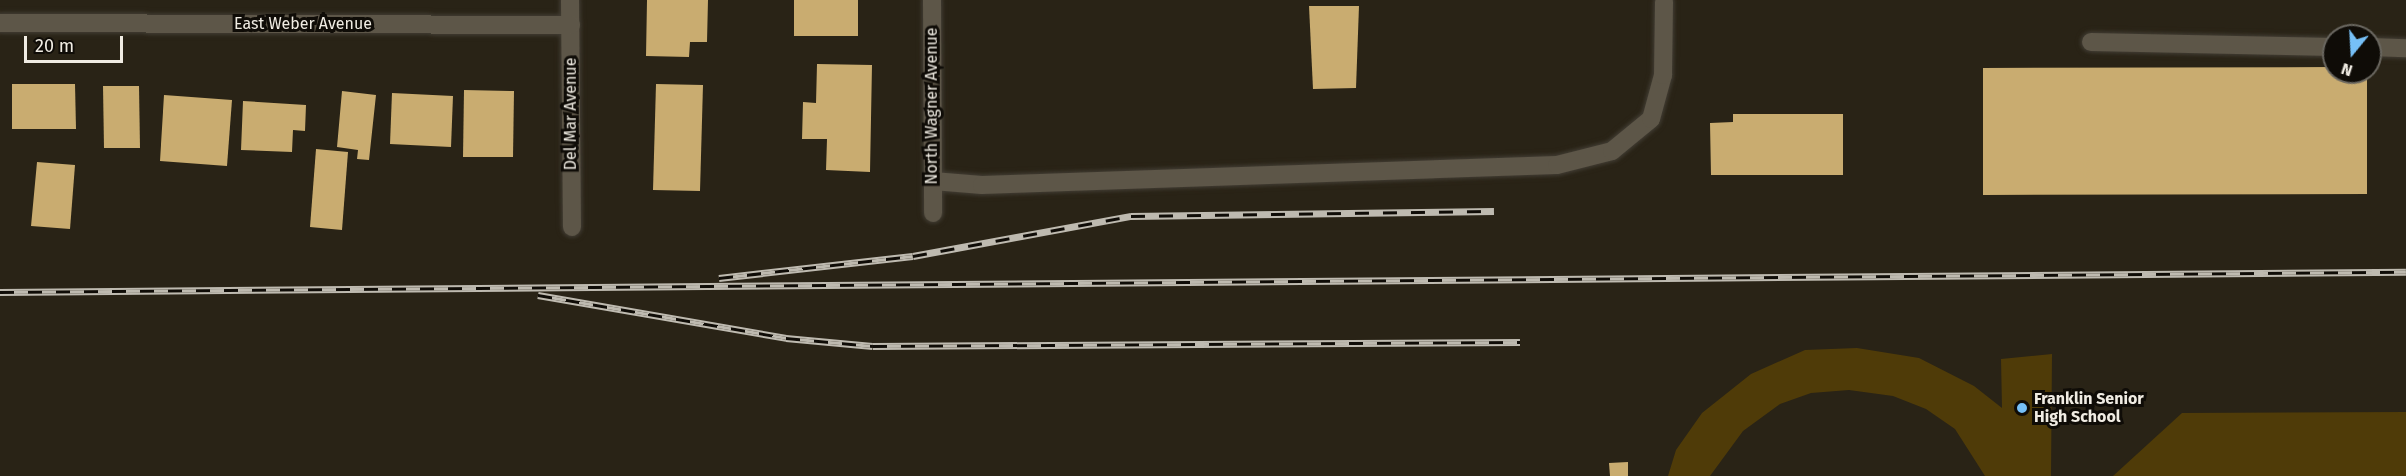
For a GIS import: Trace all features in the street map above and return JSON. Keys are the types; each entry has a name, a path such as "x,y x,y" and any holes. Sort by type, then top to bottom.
{"street":[{"name":"Del Mar Avenue","path":"570,0 572,227"},
{"name":"North Wagner Avenue","path":"932,0 933,213"},
{"path":"933,181 994,185 1557,165 1612,151 1651,119 1663,75 1664,2"},
{"name":"East Weber Avenue","path":"0,23 570,25"},
{"path":"2091,42 2322,47"},
{"path":"2382,47 2406,48"}],"shaded area":[{"path":"1857,348 1919,358 1974,386 2002,408 2001,359 2052,354 2051,476 1985,476 1955,429 1926,409 1893,396 1849,390 1811,393 1780,404 1743,431 1710,476 1668,476 1676,450 1702,413 1751,374 1805,350"},
{"path":"2406,412 2406,476 2113,476 2182,413"}],"building":[{"path":"647,0 708,0 707,42 690,42 689,57 646,56"},
{"path":"794,0 858,0 858,36 794,36"},
{"path":"1309,6 1359,6 1356,88 1313,89"},
{"path":"817,64 872,65 870,172 826,170 827,139 802,139 803,102 816,103"},
{"path":"2322,67 2322,84 2367,84 2367,194 1983,195 1983,68"},
{"path":"12,84 75,84 76,129 12,129"},
{"path":"656,84 703,85 700,191 653,190"},
{"path":"103,86 139,86 140,148 104,148"},
{"path":"464,90 514,91 513,157 463,157"},
{"path":"342,91 376,95 369,160 357,159 358,150 337,147"},
{"path":"392,93 453,96 451,147 390,144"},
{"path":"164,95 232,100 227,166 160,161"},
{"path":"243,101 306,105 305,131 293,130 292,152 241,150"},
{"path":"1733,114 1843,114 1843,175 1711,175 1710,123 1733,122"},
{"path":"316,149 348,152 342,230 310,227"},
{"path":"37,162 75,165 70,229 31,226"},
{"path":"1628,462 1628,476 1610,476 1609,463"}],"railway":[{"path":"719,278 913,256 1131,216 1494,211"},
{"path":"0,292 2406,272"},
{"path":"538,295 786,338 873,346 1520,342"}],"place":[{"name":"Franklin Senior High School","path":"2022,408"}]}
